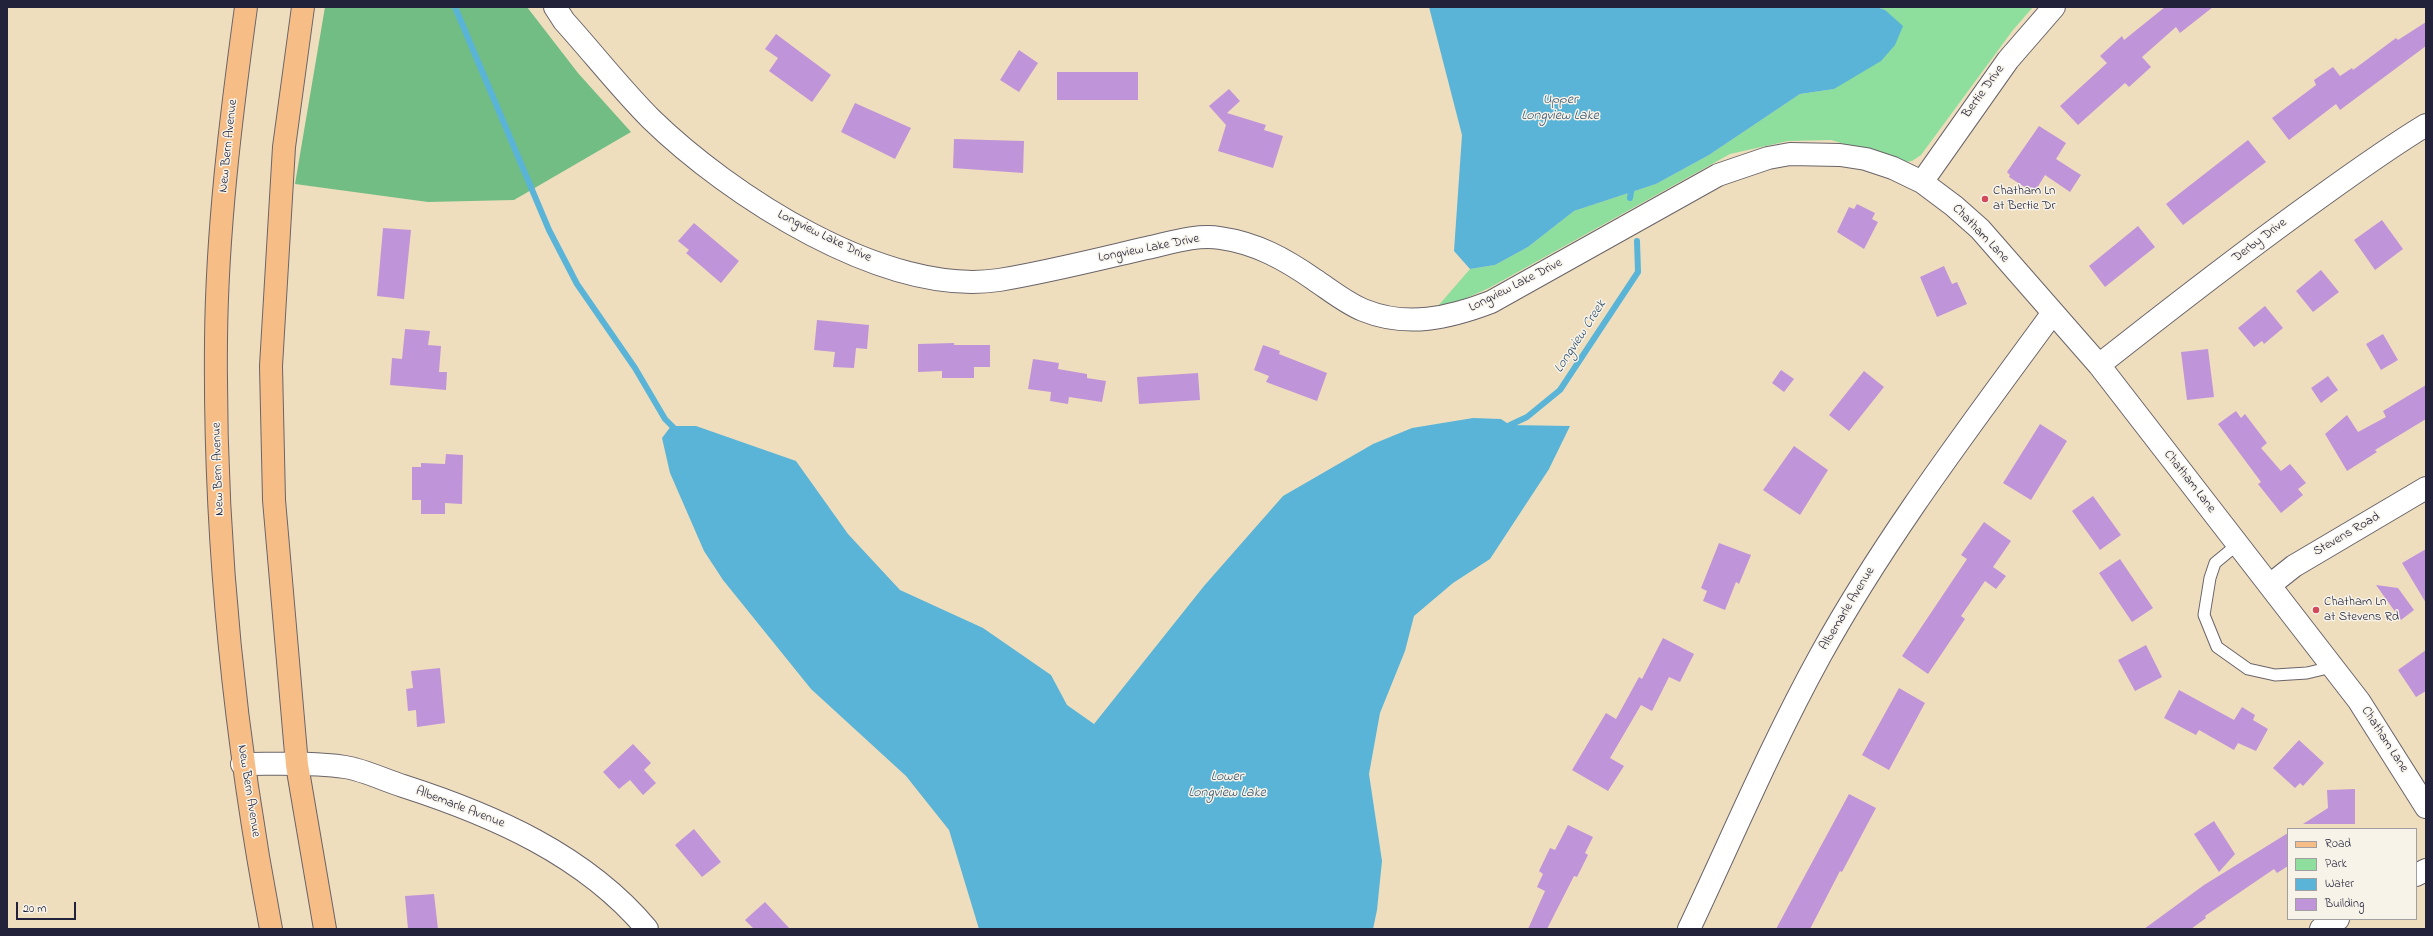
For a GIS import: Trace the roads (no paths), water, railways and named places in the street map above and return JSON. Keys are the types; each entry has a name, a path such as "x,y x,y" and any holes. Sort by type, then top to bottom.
{"main road":[{"name":"New Bern Avenue","path":"246,7 232,109 223,206 216,339 218,458 223,580 242,764 271,929"},
{"path":"303,7 284,147 272,366 274,500 297,765 324,929"}],"street":[{"name":"Longview Lake Drive","path":"555,7 564,20 650,118 674,140 736,189 772,212 839,247 879,264 939,279 994,280 1183,240 1216,237 1255,246 1277,255 1343,299 1363,310 1397,319 1432,320 1464,312 1490,302 1718,175 1768,158 1814,153 1866,159 1893,168 1922,182"},
{"name":"Bertie Drive","path":"1922,182 2008,60 2054,7"},
{"name":"Derby Drive","path":"2099,365 2192,292 2297,213 2368,162 2426,125"},
{"name":"Chatham Lane","path":"1922,182 1954,206 1980,229 2052,314 2099,365 2359,701 2426,807"},
{"name":"Albemarle Avenue","path":"1690,929 1766,763 1820,655 1874,565 1979,412 2052,314"},
{"name":"Stevens Road","path":"2270,585 2294,566 2426,488"},
{"name":"Albemarle Avenue","path":"242,764 346,767 441,798 501,823 547,847 575,865 624,905 647,929"},
{"path":"2417,874 2426,870"},
{"path":"2321,929 2336,920"}],"lane":[{"path":"2238,544 2215,563 2210,578 2204,615 2217,646 2248,669 2276,675 2307,673 2332,667"}],"water":[{"name":"Upper Longview Lake","path":"1429,7 1877,7 1885,10 1903,26 1895,45 1881,61 1834,89 1800,94 1709,155 1656,184 1574,211 1528,247 1495,265 1470,269 1454,251 1462,135"},
{"name":"Lower Longview Lake","path":"1473,418 1501,419 1510,425 1570,426 1549,469 1490,559 1453,583 1414,616 1405,651 1380,713 1369,774 1382,861 1377,910 1373,929 979,929 949,830 906,776 811,689 723,580 704,551 670,473 662,438 671,426 696,426 796,461 848,534 900,590 983,628 1051,675 1067,705 1094,724 1204,586 1283,496 1373,444 1412,428"}],"waterway":[{"path":"455,7 549,230 577,284 635,368 665,419 677,431"},
{"path":"1630,198 1632,186"},
{"name":"Longview Creek","path":"1505,431 1510,425 1527,417 1560,390 1638,272 1637,241"}],"place":[{"name":"Chatham Ln at Bertie Dr","path":"1985,199"},
{"name":"Chatham Ln at Stevens Rd","path":"2316,610"}]}
